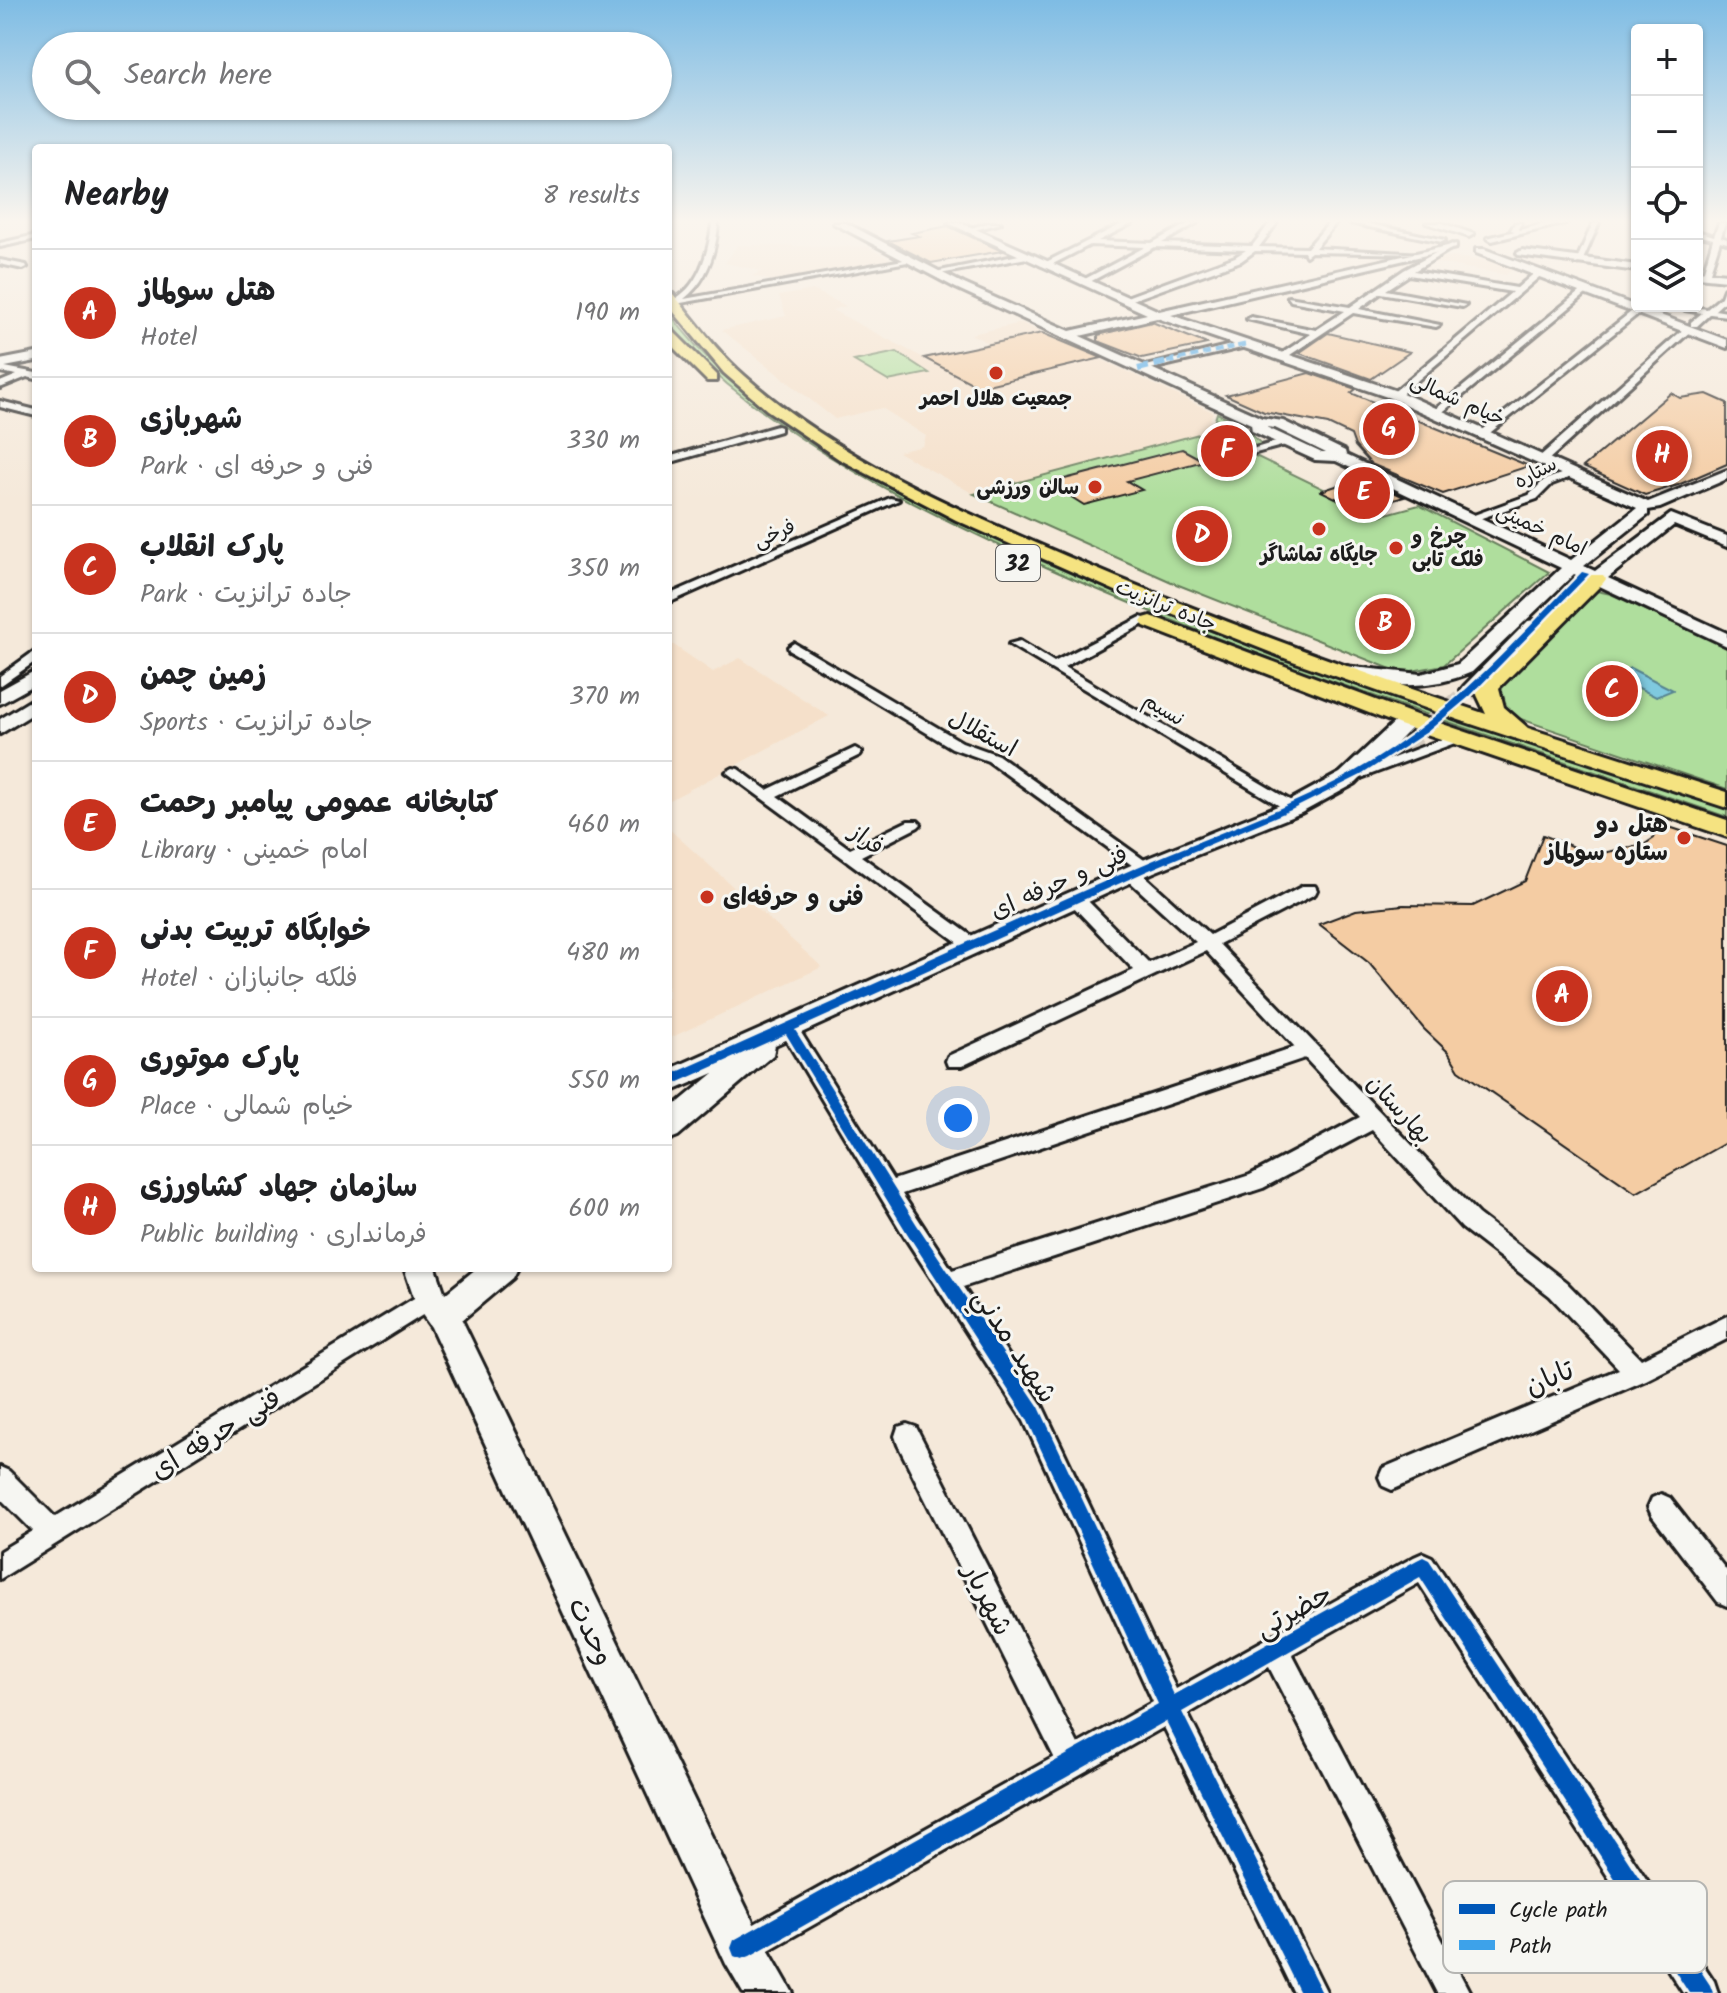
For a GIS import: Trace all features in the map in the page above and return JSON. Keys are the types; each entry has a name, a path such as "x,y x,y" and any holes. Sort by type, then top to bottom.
{"main road":[{"name":"جاده ترانزیت","path":"684,316 714,354 779,411 867,468 987,528 1123,589 1343,672 1727,800"},
{"name":"32","path":"672,339 715,381 777,429 843,472 1034,571"},
{"path":"1548,742 1501,719 1492,708 1488,687 1584,573"},
{"name":"جاده ترانزیت","path":"1117,607 1408,720 1727,829"}],"street":[{"path":"1024,316 1259,422 1278,424 1336,449 1340,454 1338,457 1320,457 1257,428 1259,422"},
{"path":"1066,336 1155,316"},
{"name":"خیام شمالی","path":"1162,316 1395,395 1647,508 1669,509 1678,516"},
{"path":"1284,356 1343,316"},
{"path":"1386,316 1436,325"},
{"path":"1395,395 1488,316"},
{"path":"1436,413 1555,316"},
{"path":"1483,434 1629,316"},
{"path":"1667,316 1727,336"},
{"path":"1542,460 1703,316"},
{"path":"1251,319 1318,333"},
{"path":"1692,326 1727,344"},
{"path":"1138,369 1247,344"},
{"path":"0,366 32,358"},
{"path":"0,366 32,375"},
{"path":"0,385 32,375"},
{"path":"0,404 32,412"},
{"path":"672,459 777,429"},
{"path":"1226,458 1286,442"},
{"name":"امام خمینی","path":"1338,457 1727,640"},
{"name":"ستاره","path":"1469,519 1533,497 1548,482 1572,473"},
{"path":"1471,690 1647,508 1727,474"},
{"path":"1703,485 1727,493"},
{"name":"فرخی","path":"672,597 894,500"},
{"path":"1343,672 1402,680 1436,680 1451,675 1465,668 1584,573 1678,516 1724,538"},
{"path":"1054,667 1145,620"},
{"name":"نسيم","path":"1015,644 1293,808"},
{"name":"استقلال","path":"794,647 957,745 993,758 1139,870"},
{"path":"3,690 32,658"},
{"path":"3,690 32,678"},
{"path":"0,728 32,706"},
{"path":"1348,778 1408,720"},
{"path":"1348,778 1458,737"},
{"path":"766,796 855,752"},
{"name":"فراز","path":"733,772 973,945"},
{"name":"فنی و حرفه ای","path":"788,1028 1139,870 1293,808 1348,778"},
{"path":"849,856 913,824"},
{"name":"بهارستان","path":"1139,870 1470,1221 1558,1289 1638,1372"},
{"path":"955,1061 1208,943 1309,890"},
{"path":"1076,899 1147,972"},
{"path":"672,1080 788,1028"},
{"path":"672,1125 788,1028"},
{"name":"شهيد مدني","path":"788,1028 888,1190 1033,1413 1169,1706 1311,1993"},
{"path":"888,1190 1308,1050"},
{"path":"947,1282 1256,1182 1374,1119"},
{"name":"فنی حرفه ای","path":"0,1566 431,1295 491,1272"},
{"name":"وحدت","path":"431,1295 742,1948 769,1993"},
{"name":"تابان","path":"1392,1477 1638,1372 1727,1327"},
{"name":"شهریار","path":"907,1436 1071,1761"},
{"path":"0,1480 53,1533"},
{"path":"1661,1507 1727,1593"},
{"name":"حضرتی","path":"742,1948 1423,1566 1629,1881"},
{"path":"1274,1648 1443,1972"},
{"path":"1444,1973 1454,1993"},
{"name":"حضرتی","path":"1689,1973 1702,1993"}],"shaded area":[{"path":"786,316 843,316 979,387 1100,359 1213,412 1206,432 974,494 898,452 923,446 926,436 882,408 835,419 722,330"},
{"path":"1022,323 1042,333 990,344 971,334"},
{"path":"672,644 713,672 740,658 829,716 672,799"},
{"name":"فنی و حرفه‌ای","path":"672,832 822,967 672,1037"}],"green space":[{"path":"672,316 714,364 787,422 900,491 998,541 1199,627 1727,809 1727,817 1298,669 1046,567 962,528 840,463 727,384 675,330"},
{"path":"897,352 929,373 888,381 854,361"},
{"path":"1217,413 1235,421 1263,445 1242,447 1211,432"},
{"path":"1206,432 1379,516 1419,505 1549,572 1444,665 1401,673 1176,584 974,494"},
{"path":"1590,593 1611,594 1727,647 1727,789 1506,714 1497,695 1502,678"}],"water":[{"path":"1630,668 1673,690 1656,697 1614,675"}],"building":[{"path":"1152,322 1207,344 1142,358 1098,341 1098,335"},
{"name":"جمعیت هلال احمر","path":"1042,333 1102,358 979,387 924,358"},
{"path":"1328,333 1410,352 1371,379 1299,353"},
{"path":"1309,373 1356,389 1351,393 1529,466 1443,494 1371,464 1355,446 1351,435 1328,424 1264,412 1226,395"},
{"path":"1671,393 1680,398 1707,394 1727,403 1727,464 1645,495 1583,467"},
{"path":"1182,449 1204,461 1127,481 1142,490 1084,505 1049,483"},
{"path":"1363,477 1404,497 1360,510 1321,491"},
{"path":"1660,824 1727,846 1727,1142 1636,1193 1459,1070 1448,1052 1424,1029 1369,963 1319,924 1356,910 1403,905 1473,906 1525,881 1543,835 1594,855 1645,844 1654,838"}],"tunnel":[{"path":"1354,774 1423,731 1471,690"}],"marked path":[{"path":"1138,369 1247,344"}],"cycle path":[{"path":"672,1080 1083,895 1288,808 1358,773 1446,713 1585,574"},
{"path":"788,1028 912,1229 1033,1413 1169,1706 1311,1993"},
{"path":"742,1948 1423,1566 1629,1881"},
{"path":"1689,1973 1702,1993"}],"place":[{"name":"جمعیت هلال احمر","path":"996,373"},
{"name":"پارک موتوری","path":"1389,429"},
{"name":"خوابگاه تربیت بدنی","path":"1227,451"},
{"name":"سازمان جهاد کشاورزی","path":"1662,456"},
{"name":"سالن ورزشی","path":"1095,487"},
{"name":"کتابخانه عمومی پیامبر رحمت","path":"1364,493"},
{"name":"جایگاه تماشاگر","path":"1319,529"},
{"name":"زمین چمن","path":"1202,536"},
{"name":"چرخ و فلک تابی","path":"1396,548"},
{"name":"شهربازی","path":"1385,624"},
{"name":"پارک انقلاب","path":"1612,691"},
{"name":"هتل دو ستاره سولماز","path":"1684,838"},
{"name":"فنی و حرفه‌ای","path":"707,897"},
{"name":"هتل سولماز","path":"1562,996"}]}
